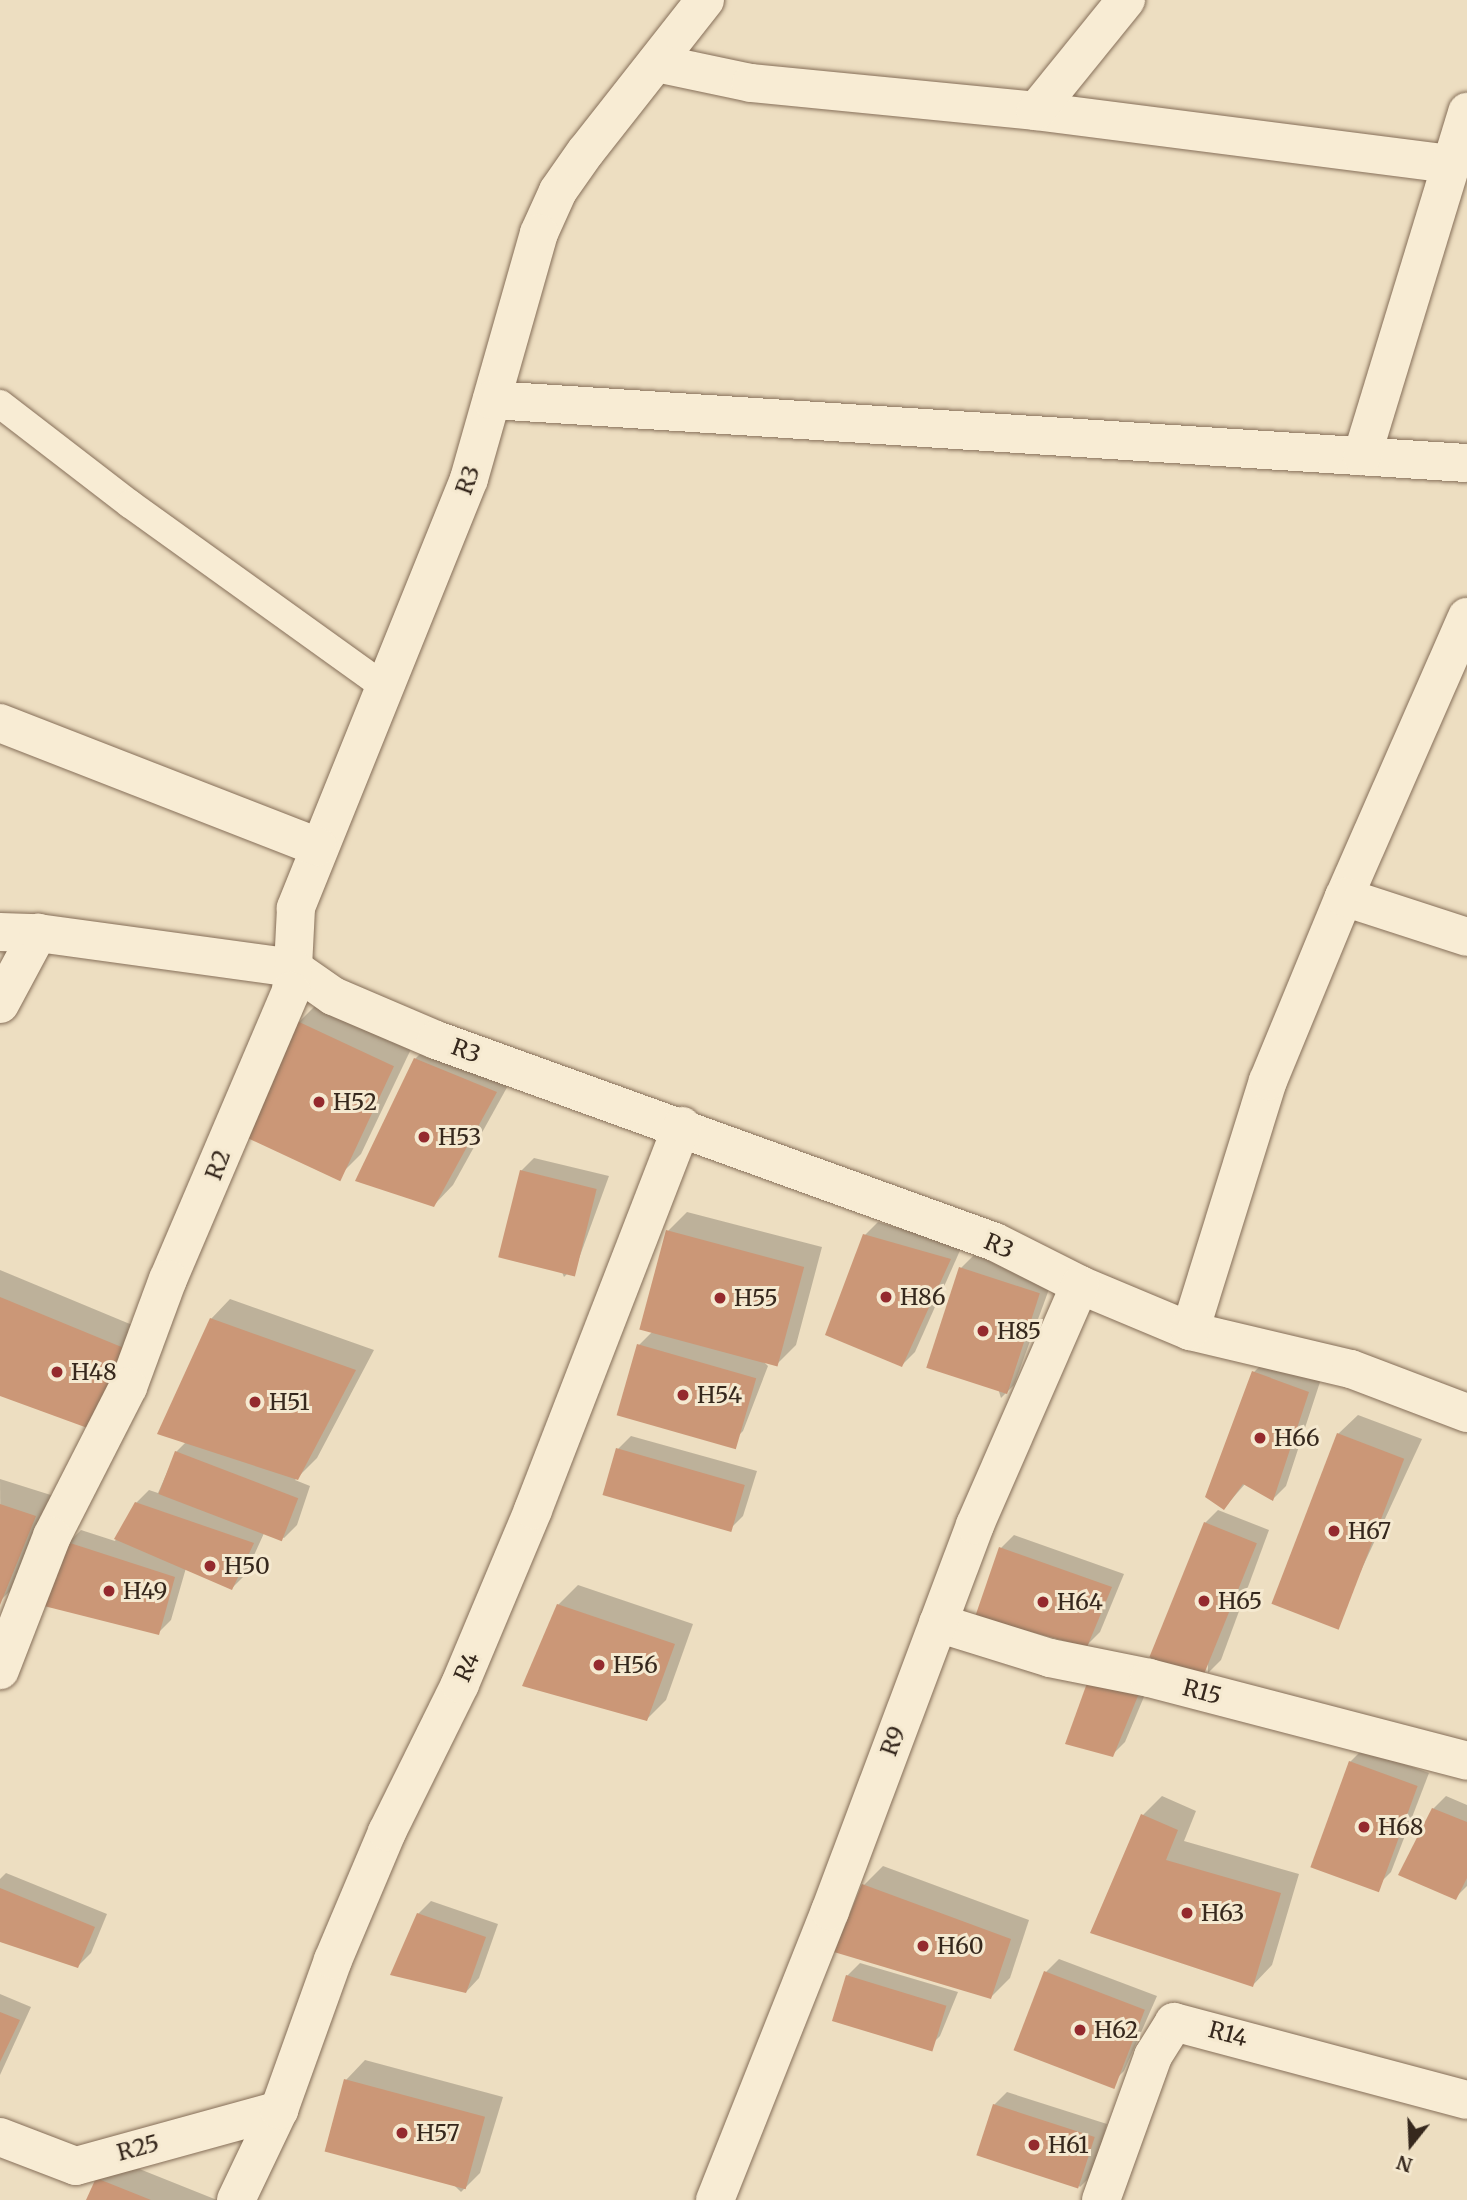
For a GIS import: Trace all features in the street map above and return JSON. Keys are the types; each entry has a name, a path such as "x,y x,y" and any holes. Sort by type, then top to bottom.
{"street":[{"name":"R3","path":"705,0 586,151 558,191 539,233 470,479 318,847 296,908 293,968 333,996 436,1040 682,1126 835,1188 995,1242 1080,1285 1190,1331 1352,1369 1467,1413"},
{"path":"1036,111 1126,0"},
{"path":"656,63 751,83 1036,111 1450,164"},
{"path":"1362,456 1467,112"},
{"path":"492,400 1467,463"},
{"path":"1190,1331 1268,1081 1344,897 1467,617"},
{"path":"0,723 318,847"},
{"path":"1344,897 1467,937"},
{"path":"0,932 38,933 293,968"},
{"path":"0,1004 38,933"},
{"name":"R2","path":"0,1670 52,1536 128,1387 168,1279 291,991 293,968"},
{"name":"R4","path":"236,2200 279,2110 332,1960 387,1832 465,1672 585,1382 682,1126"},
{"name":"R9","path":"715,2200 975,1525 1080,1285"},
{"name":"R15","path":"938,1623 1050,1658 1149,1678 1467,1761"},
{"name":"R14","path":"1101,2200 1153,2056 1174,2022 1467,2100"},
{"name":"R25","path":"0,2137 76,2166 279,2110"}],"lane":[{"path":"0,404 131,504 385,687"}],"building":[{"name":"H52","path":"297,1021 394,1066 340,1181 243,1136"},
{"name":"H53","path":"414,1058 497,1092 434,1207 355,1181"},
{"path":"520,1170 597,1189 575,1276 498,1257"},
{"name":"H55","path":"666,1230 804,1267 777,1367 639,1329"},
{"name":"H86","path":"863,1234 951,1259 902,1367 825,1335"},
{"name":"H85","path":"959,1267 1040,1293 1007,1394 926,1368"},
{"name":"H48","path":"0,1297 124,1348 93,1430 0,1396"},
{"name":"H51","path":"210,1318 356,1370 298,1480 157,1434"},
{"name":"H54","path":"637,1344 756,1378 736,1449 617,1415"},
{"name":"H66","path":"1252,1371 1309,1392 1273,1501 1243,1484 1224,1510 1205,1497"},
{"name":"H67","path":"1337,1433 1404,1459 1339,1630 1271,1604"},
{"path":"616,1448 745,1485 731,1532 602,1495"},
{"name":"H50","path":"175,1451 298,1498 282,1541 159,1494"},
{"name":"H50","path":"135,1502 254,1543 232,1590 114,1539"},
{"path":"0,1504 36,1516 0,1605"},
{"name":"H65","path":"1204,1522 1257,1543 1202,1679 1149,1657"},
{"name":"H49","path":"67,1542 175,1577 159,1635 40,1605"},
{"name":"H64","path":"999,1547 1112,1587 1087,1647 975,1617"},
{"name":"H56","path":"557,1604 675,1644 647,1721 522,1686"},
{"path":"1091,1672 1142,1686 1113,1757 1065,1744"},
{"name":"H68","path":"1349,1761 1418,1786 1379,1892 1310,1867"},
{"path":"1432,1808 1467,1822 1467,1878 1456,1900 1398,1875"},
{"name":"H63","path":"1141,1814 1178,1830 1166,1860 1281,1893 1253,1987 1090,1933"},
{"name":"H60","path":"862,1884 1011,1939 991,1999 834,1952"},
{"path":"0,1888 95,1927 78,1968 0,1942"},
{"path":"417,1913 486,1937 466,1993 390,1975"},
{"name":"H62","path":"1044,1971 1145,2010 1114,2089 1014,2050"},
{"path":"846,1975 946,2006 932,2052 832,2021"},
{"path":"0,2012 20,2020 0,2062"},
{"name":"H57","path":"344,2079 485,2117 466,2189 325,2151"},
{"name":"H61","path":"993,2104 1095,2137 1078,2188 976,2155"},
{"path":"96,2178 151,2200 86,2200"}],"place":[{"name":"H52","path":"319,1102"},
{"name":"H53","path":"424,1137"},
{"name":"H86","path":"886,1297"},
{"name":"H55","path":"720,1298"},
{"name":"H85","path":"983,1331"},
{"name":"H48","path":"57,1372"},
{"name":"H54","path":"683,1395"},
{"name":"H51","path":"255,1402"},
{"name":"H66","path":"1260,1438"},
{"name":"H67","path":"1334,1531"},
{"name":"H50","path":"210,1566"},
{"name":"H49","path":"109,1591"},
{"name":"H65","path":"1204,1601"},
{"name":"H64","path":"1043,1602"},
{"name":"H56","path":"599,1665"},
{"name":"H68","path":"1364,1827"},
{"name":"H63","path":"1187,1913"},
{"name":"H60","path":"923,1946"},
{"name":"H62","path":"1080,2030"},
{"name":"H57","path":"402,2133"},
{"name":"H61","path":"1034,2145"}]}
